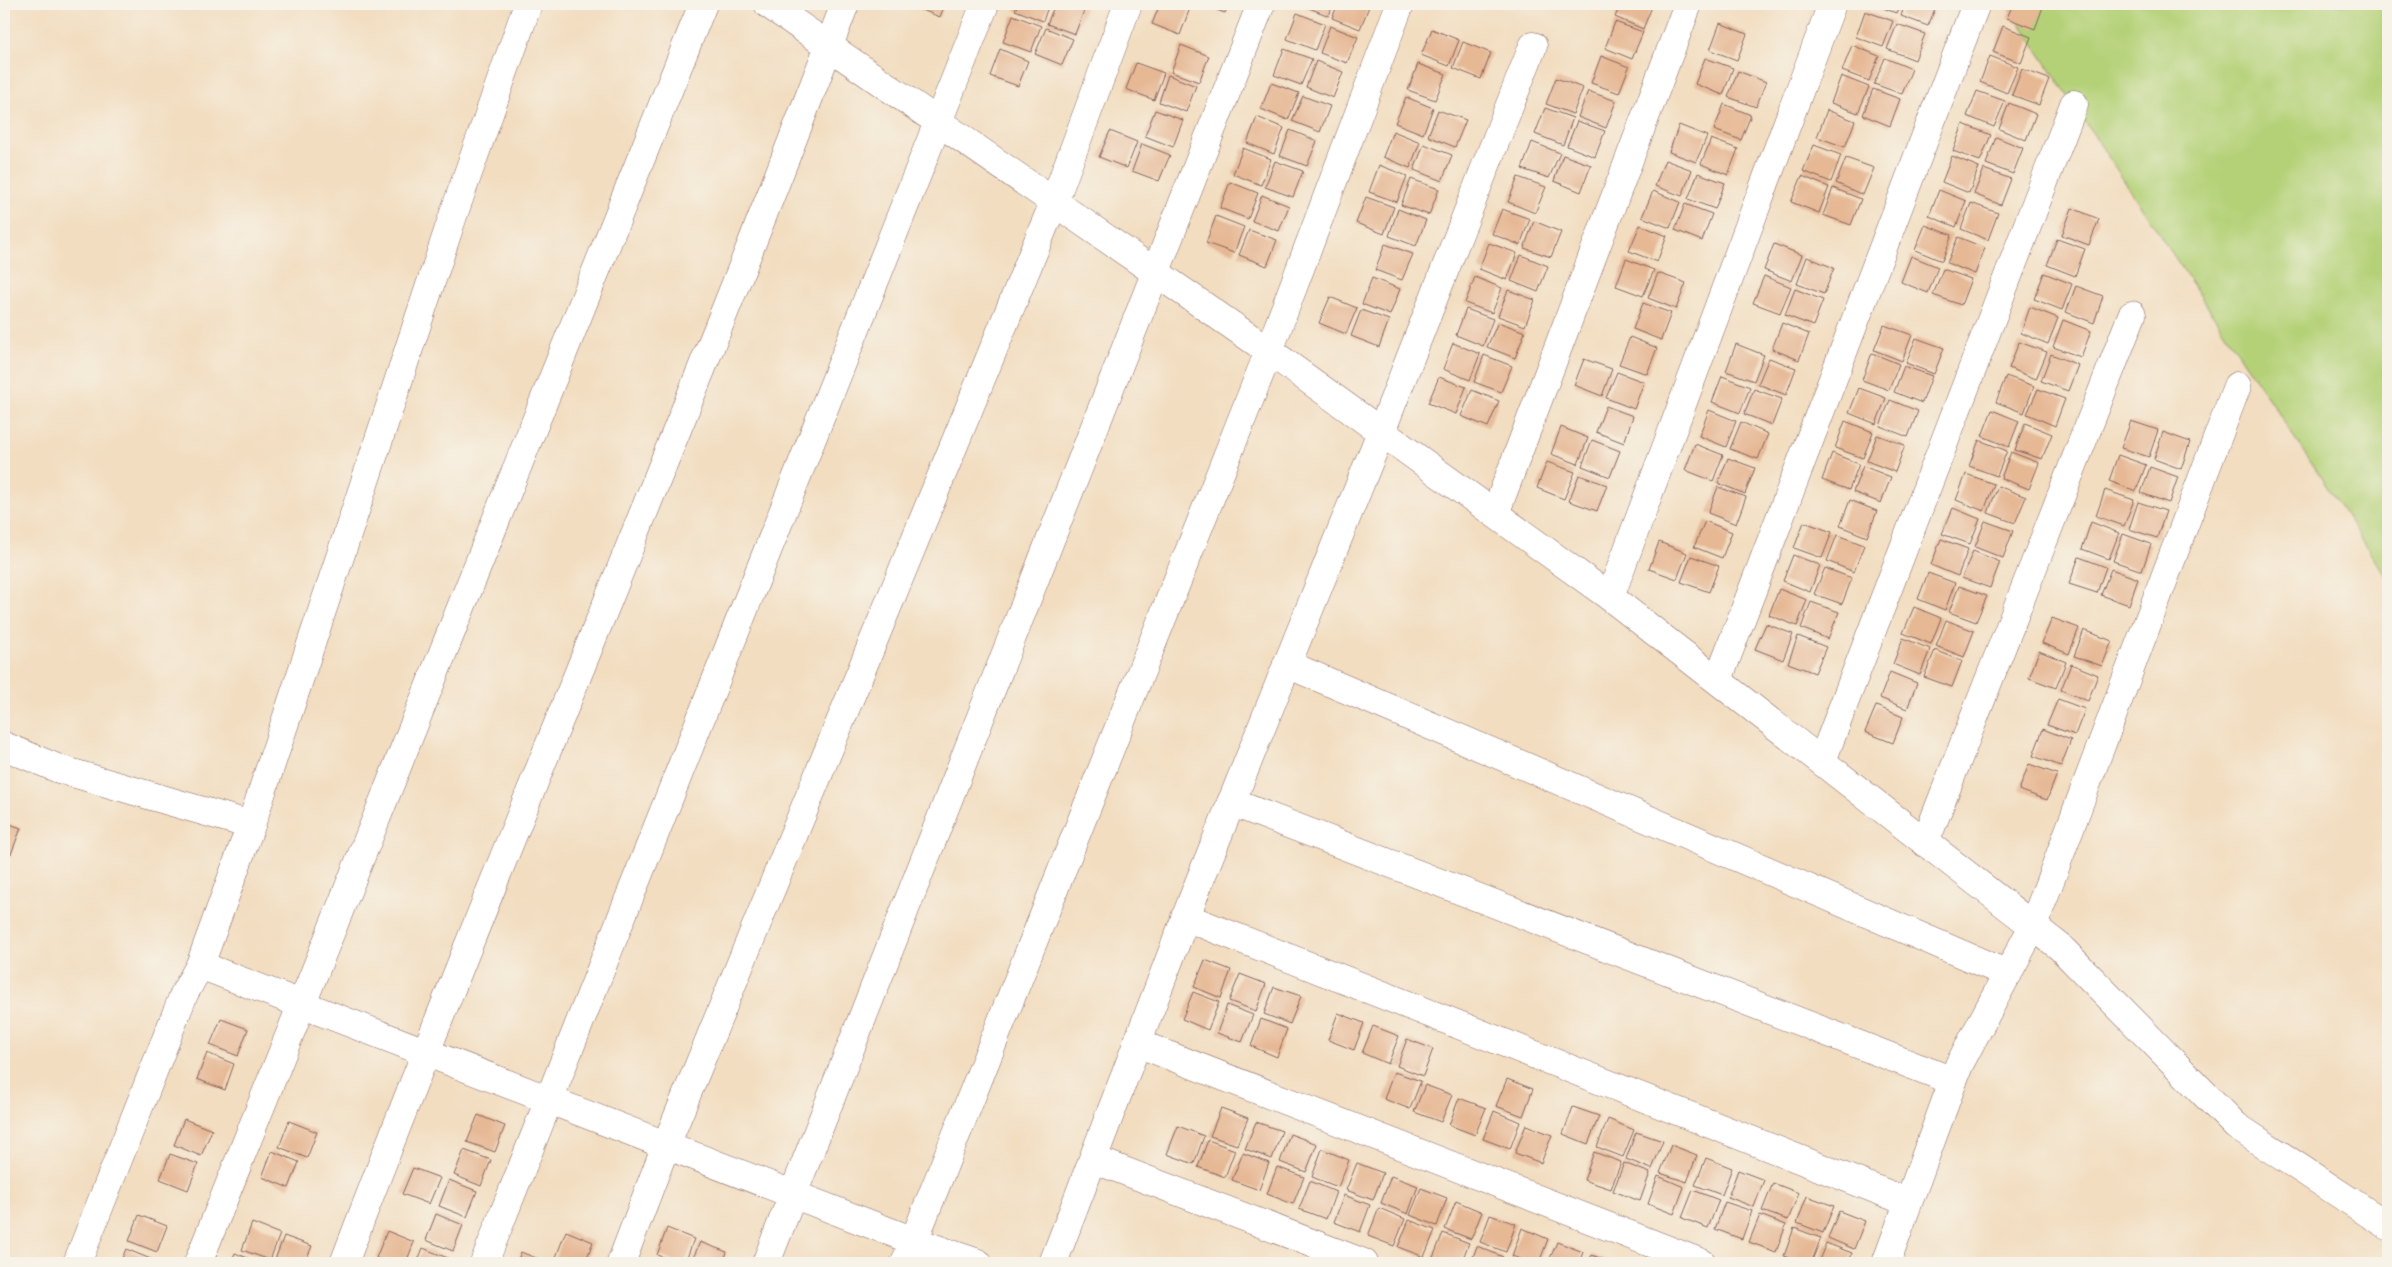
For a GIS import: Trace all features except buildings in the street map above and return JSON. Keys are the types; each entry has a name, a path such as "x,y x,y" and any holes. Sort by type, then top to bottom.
{"street":[{"path":"77,1263 184,994 200,965 251,825 454,213 528,4"},
{"path":"198,1263 300,1004 703,4"},
{"path":"768,4 1269,351 1610,597 2060,947 2236,1126 2388,1226"},
{"path":"344,1263 425,1051 629,550 845,4"},
{"path":"484,1263 985,4"},
{"path":"621,1263 666,1145 1054,202 1128,4"},
{"path":"766,1263 1157,273 1261,4"},
{"path":"909,1252 1269,351 1400,4"},
{"path":"1495,514 1688,4"},
{"path":"1610,597 1832,4"},
{"path":"1718,680 1976,4"},
{"path":"1053,1263 1185,917 1381,432 1533,46"},
{"path":"1822,761 2074,104"},
{"path":"1925,843 2132,315"},
{"path":"1886,1263 1959,1066 2033,926 2237,386"},
{"path":"1287,664 2008,974"},
{"path":"4,746 59,768 251,825"},
{"path":"1231,802 1953,1081"},
{"path":"1185,917 1908,1202"},
{"path":"200,965 793,1194 909,1252 978,1263"},
{"path":"1137,1043 1702,1263"},
{"path":"1093,1159 1364,1263"}],"green space":[{"path":"2007,4 2388,4 2388,579"}]}
